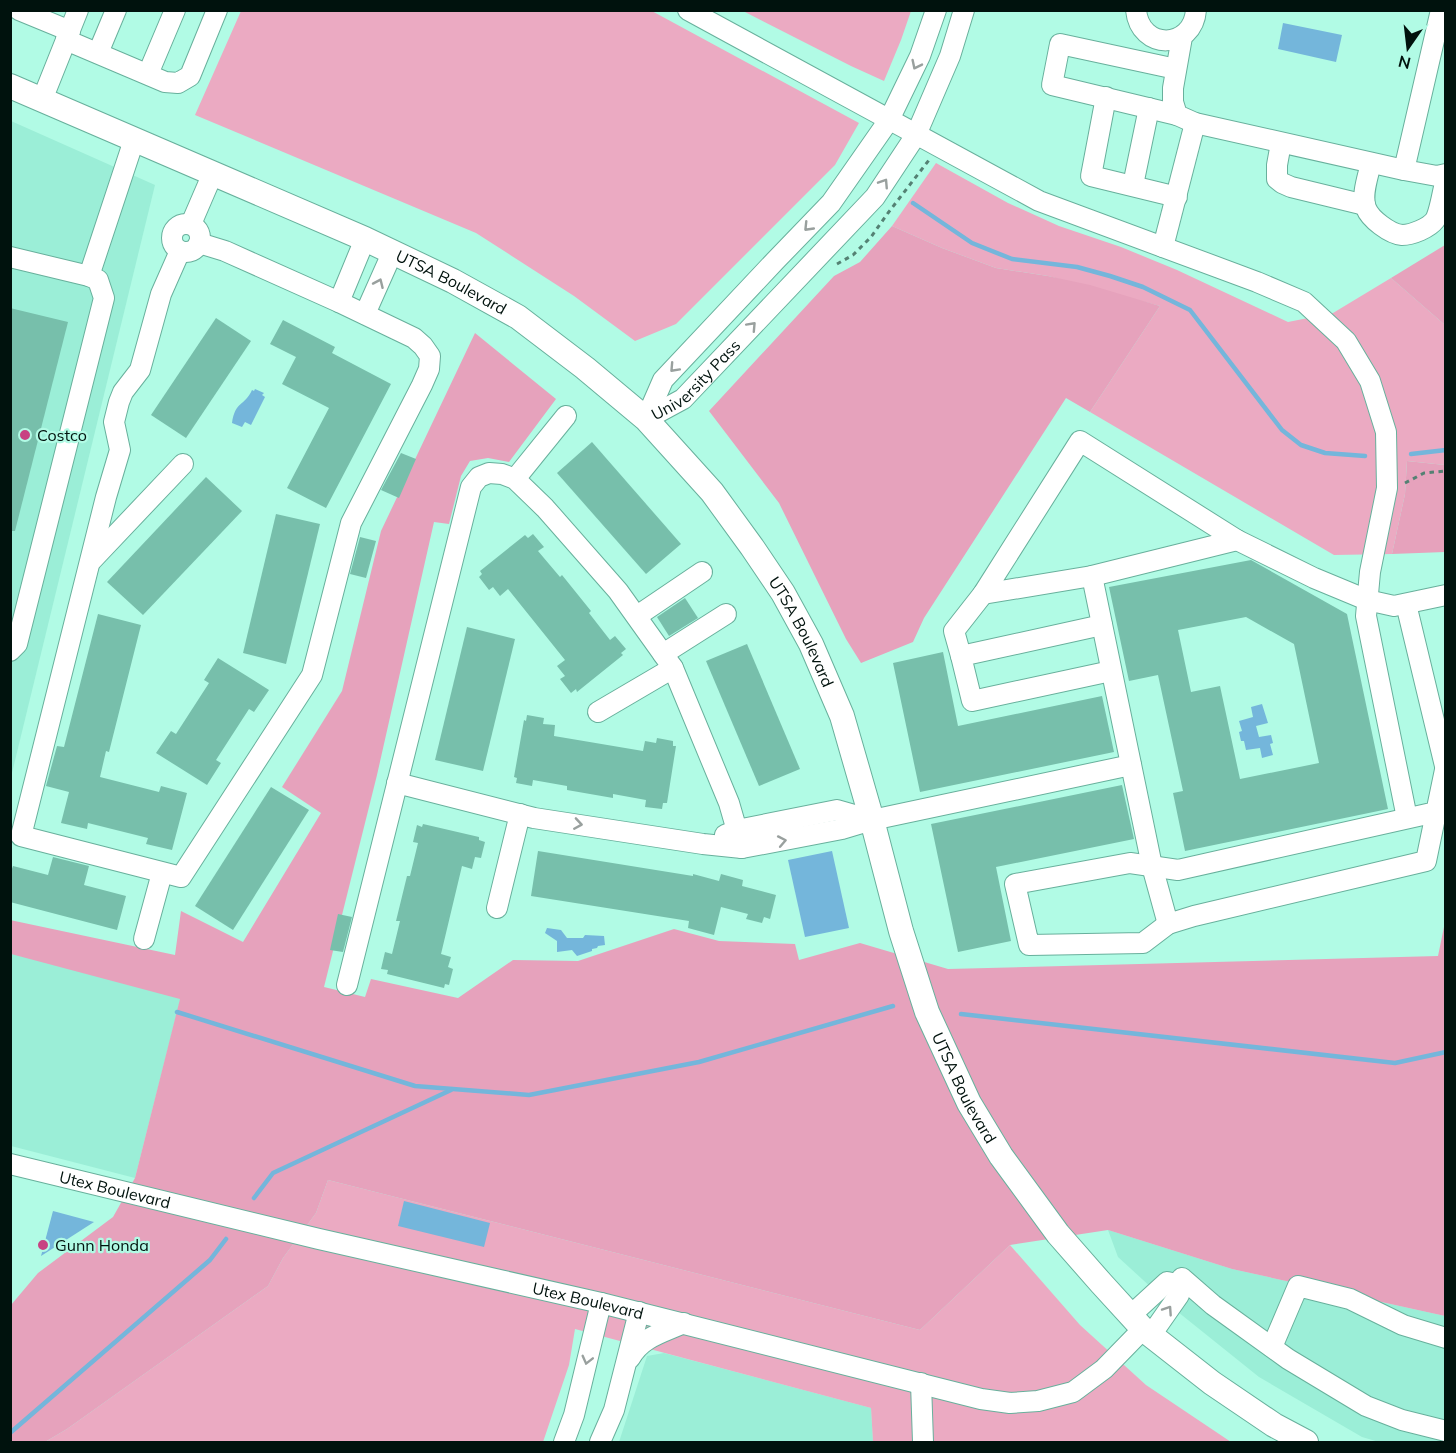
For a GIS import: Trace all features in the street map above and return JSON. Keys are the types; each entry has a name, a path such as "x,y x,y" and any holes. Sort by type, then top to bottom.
{"main road":[{"name":"UTSA Boulevard","path":"10,86 393,251 453,281 518,317 585,368 646,419 712,492 783,593 811,644 842,716 927,1012 969,1103 1001,1156 1058,1234 1142,1327 1212,1383 1274,1425 1306,1443"}],"street":[{"path":"42,100 78,10"},
{"path":"98,53 116,10"},
{"path":"148,74 175,10"},
{"path":"30,12 98,53 165,82 178,83 190,76 217,10"},
{"path":"688,10 1039,201 1257,282 1304,302 1346,342 1370,381 1386,432 1387,488 1370,572 1366,616 1407,818"},
{"name":"University Pass","path":"646,419 663,380 831,203 889,120 920,56 936,10"},
{"name":"University Pass","path":"646,419 683,399 875,197 916,135 950,57 964,10"},
{"path":"1137,10 1137,18 1147,34 1164,41 1182,37 1189,31 1194,23 1196,10"},
{"path":"1404,170 1441,10"},
{"path":"1177,115 1173,102 1182,37"},
{"path":"1176,69 1060,44 1052,85 1281,143 1404,170 1437,176 1446,174"},
{"path":"1106,98 1091,176 1177,197"},
{"path":"1133,185 1149,108"},
{"path":"1163,247 1195,123"},
{"path":"90,276 134,140"},
{"path":"1281,143 1277,179 1282,183 1365,205"},
{"path":"1371,163 1363,199 1366,211 1388,230 1401,235 1416,232 1436,219 1446,179"},
{"path":"191,224 213,173"},
{"path":"180,224 191,224 199,232 199,243 191,251 180,251 172,243 172,232 180,224"},
{"path":"339,302 365,239"},
{"path":"180,251 161,294 140,370 123,392 119,402 114,422 120,450 106,497 21,836 181,878 312,675 351,524 429,369 430,356 414,338 365,314 225,251 199,243"},
{"path":"365,314 393,251"},
{"path":"10,257 90,276 98,280 104,298 17,644 10,651"},
{"path":"515,479 566,416"},
{"path":"1111,671 972,701 954,631 983,594 1080,441 1237,540 1314,578 1367,600 1394,606 1446,595"},
{"path":"90,561 183,464"},
{"path":"347,985 471,487 479,477 489,473 502,474 515,479 553,516 618,591 668,661 729,804 740,839"},
{"path":"983,594 1092,576 1237,540"},
{"path":"637,616 702,572"},
{"path":"1092,576 1152,866 1168,924"},
{"path":"1406,604 1445,766 1436,812 1426,861 1194,916 1168,924 1143,943 1029,945 1015,884 1130,862 1178,870 1436,812"},
{"path":"598,712 668,661 726,614"},
{"path":"960,656 1102,625"},
{"path":"397,783 534,818 703,844 842,829 872,820 1131,765"},
{"path":"497,908 520,814"},
{"path":"144,939 162,873"},
{"name":"Utex Boulevard","path":"10,1164 319,1239 639,1312 981,1399 1010,1403 1038,1401 1073,1392 1104,1369 1142,1327"},
{"path":"1177,1284 1182,1278 1213,1305 1288,1359 1366,1407 1402,1420 1446,1431"},
{"path":"1142,1327 1167,1282 1177,1284"},
{"path":"1142,1327 1179,1295 1177,1284"},
{"path":"1272,1347 1298,1286 1350,1299 1403,1325 1446,1338"},
{"path":"564,1443 574,1415 601,1303"},
{"path":"600,1443 614,1410 639,1312"},
{"path":"624,1369 634,1350 641,1343 684,1323"},
{"path":"921,1383 923,1443"}],"path":[{"path":"1387,488 1398,487 1424,473 1446,471"}],"shaded area":[{"path":"650,10 859,123 835,165 676,324 635,341 574,296 476,233 195,115 241,11"},
{"path":"743,11 911,11 884,81"},
{"path":"11,121 155,185 11,777"},
{"path":"936,163 1008,203 1059,226 1121,247 1177,270 1288,322 1333,313 1391,278 1445,325 1445,465 1407,461 1405,494 1392,554 1334,555 1090,412 1160,306 1048,276 996,268 892,226"},
{"path":"892,226 996,268 1090,285 1160,306 1090,412 1066,398 924,618 913,642 861,663 846,639 779,503 709,411 834,276 860,262"},
{"path":"1445,245 1445,325 1391,278"},
{"path":"475,333 556,399 509,462 488,458 470,461 461,476 449,524 434,522 377,775 324,987 365,997 371,979 458,998 513,960 578,961 674,929 719,941 795,944 799,960 860,943 948,969 1438,956 1445,922 1445,1316 1232,1269 1108,1230 1010,1245 920,1330 328,1180 316,1213 283,1258 268,1286 67,1429 45,1442 11,1442 11,1305 38,1273 113,1217 135,1178 180,999 11,954 10,920 175,955 181,911 243,942 321,813 282,787 342,691 381,531"},
{"path":"1407,461 1445,465 1445,552 1392,554 1405,494"},
{"path":"10,943 184,985 135,1178 11,1146"},
{"path":"328,1180 920,1330 1010,1245 1080,1325 1146,1385 1231,1442 873,1442 871,1408 575,1329 569,1365 543,1442 45,1442 67,1429 268,1286 283,1258 316,1213"},
{"path":"1108,1230 1232,1269 1445,1316 1445,1442 1379,1442 1362,1437 1259,1377 1178,1312 1118,1257"},
{"path":"664,1353 871,1408 873,1442 619,1442 647,1356"}],"water":[{"path":"1283,23 1342,35 1336,62 1278,49"},
{"path":"255,389 264,393 262,395 265,397 251,425 245,422 242,427 232,423 235,411"},
{"path":"1262,704 1268,723 1256,726 1259,737 1271,735 1273,743 1270,744 1273,755 1262,758 1260,748 1246,750 1244,741 1241,741 1239,732 1242,731 1239,721 1253,717 1251,707"},
{"path":"832,851 849,928 805,937 788,860"},
{"path":"547,928 561,930 567,938 583,938 585,935 604,936 605,945 577,956 572,950 557,952 557,941 545,933"},
{"path":"404,1201 490,1223 484,1247 398,1226"},
{"path":"53,1211 94,1222 41,1256"}],"building":[{"name":"Costco","path":"10,308 68,322 15,531 10,531"},
{"path":"216,318 251,341 186,438 151,415"},
{"path":"283,320 335,347 332,353 391,384 326,508 287,488 329,408 282,384 296,357 270,344"},
{"path":"592,442 681,544 646,574 557,473"},
{"path":"401,453 416,459 399,498 381,490"},
{"path":"206,477 242,511 143,615 107,582"},
{"path":"276,514 320,524 286,664 243,653"},
{"path":"533,534 544,547 538,551 560,577 562,575 591,611 589,613 610,640 615,636 626,649 621,653 623,655 577,692 576,689 571,693 560,679 565,676 557,666 565,660 508,589 500,596 493,587 489,590 479,577 482,574 480,571 525,535 528,538"},
{"path":"360,537 376,541 366,578 350,574"},
{"path":"1251,560 1347,614 1388,809 1185,851 1173,793 1183,791 1158,675 1129,681 1109,587","holes":["1246,617 1294,644 1319,763 1240,779 1220,686 1191,692 1178,630"]},
{"path":"685,598 698,618 669,636 657,617"},
{"path":"98,614 141,625 109,752 106,751 100,777 159,792 161,786 187,793 172,850 146,844 148,838 88,823 87,829 61,823 69,792 46,786 57,746 64,747"},
{"path":"467,627 515,639 483,771 435,760"},
{"path":"747,644 800,769 759,786 706,661"},
{"path":"943,652 958,726 1102,696 1114,752 920,792 893,663"},
{"path":"218,658 269,690 254,712 249,709 216,760 221,763 207,785 156,753 171,731 176,734 209,683 204,680"},
{"path":"527,715 544,718 543,724 555,725 554,736 643,751 645,741 656,743 657,738 673,741 673,746 676,746 667,803 663,803 662,809 645,807 646,800 613,794 613,798 567,790 567,786 533,780 532,786 516,783 517,778 514,777 524,720 526,721"},
{"path":"1122,785 1134,839 996,867 1011,941 958,952 931,824"},
{"path":"271,787 309,810 233,930 195,906"},
{"path":"423,824 479,837 479,840 485,842 481,858 475,857 472,869 462,866 441,954 451,957 448,967 453,969 449,985 445,984 444,988 387,974 388,970 381,969 385,952 392,954 400,921 396,921 418,843 413,842 417,825 422,827"},
{"path":"538,851 693,876 693,874 719,881 721,874 743,880 742,886 776,895 770,919 764,917 762,923 746,919 748,914 721,907 714,935 688,928 689,921 531,896"},
{"path":"53,857 89,866 84,885 126,896 117,930 10,902 10,874 13,866 48,875"},
{"path":"338,914 352,917 343,952 330,950"}],"waterway":[{"path":"913,203 972,243 1012,259 1077,267 1110,276 1143,287 1190,310 1282,430 1301,445 1325,453 1365,456"},
{"path":"1411,454 1446,450"},
{"path":"177,1012 415,1086 529,1095 699,1062 893,1006"},
{"path":"961,1014 1395,1063 1446,1052"},
{"path":"254,1198 273,1173 451,1090"},
{"path":"10,1433 210,1260 226,1239"}],"place":[{"name":"Costco","path":"25,435"},
{"name":"Gunn Honda","path":"43,1245"}]}
